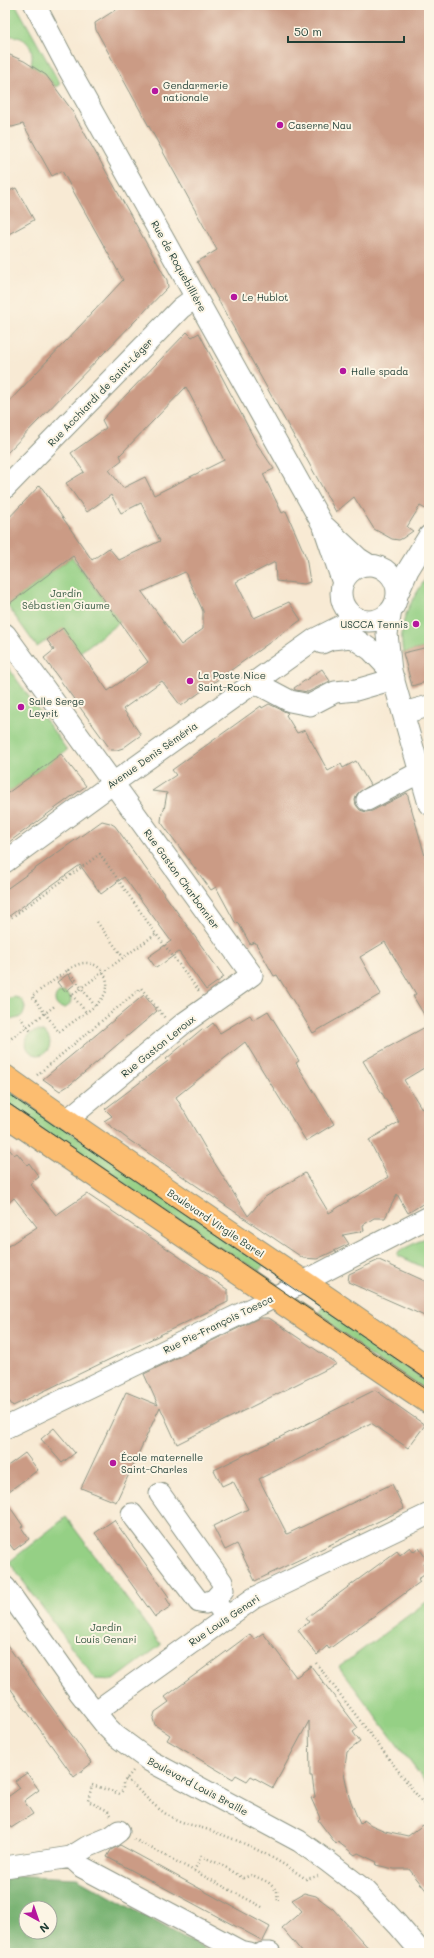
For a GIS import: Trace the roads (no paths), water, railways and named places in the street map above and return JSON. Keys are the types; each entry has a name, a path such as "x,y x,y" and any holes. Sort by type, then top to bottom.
{"main road":[{"name":"Boulevard Virgile Barel","path":"5,1076 66,1120 429,1368"},
{"path":"5,1115 429,1403"}],"street":[{"name":"Rue de Roquebillière","path":"35,5 68,68 324,527 342,591"},
{"name":"Rue Acchiardi de Saint-Léger","path":"5,488 181,308 196,297"},
{"name":"Rue de Roquebillière","path":"324,527 354,555 375,566"},
{"path":"392,675 372,634 359,619 347,610 342,591 347,576 353,570 398,560 427,540"},
{"path":"359,619 378,619 394,602 408,570 427,540"},
{"path":"375,566 391,575 395,581 394,602 387,634 392,675 429,804"},
{"name":"Avenue Denis Séméria","path":"308,645 332,616 342,591"},
{"name":"Avenue Denis Séméria","path":"5,862 254,682 308,645 359,619"},
{"name":"Rue Gaston Charbonnier","path":"5,634 112,784 252,975"},
{"name":"Avenue Denis Séméria","path":"308,645 331,639 352,637 370,650 392,675"},
{"path":"254,682 290,701 310,705 336,692 356,690 392,675"},
{"path":"403,713 429,706"},
{"path":"367,800 420,772"},
{"name":"Rue Gaston Leroux","path":"66,1120 175,1031 252,975"},
{"name":"Rue Pie-François Toesca","path":"5,1428 273,1298 429,1217"},
{"path":"132,1514 199,1602 205,1603 214,1600 222,1590 222,1582 160,1494"},
{"name":"Rue Louis Genari","path":"95,1712 254,1598 429,1514"},
{"name":"Boulevard Louis Braille","path":"5,1587 95,1712 116,1736 150,1761 299,1841 366,1891 398,1924 422,1953"},
{"path":"214,1600 226,1617"},
{"path":"5,1867 70,1857 87,1847 111,1837 119,1831"},
{"path":"70,1857 82,1867 240,1951 250,1953"},
{"path":"263,1953 270,1953"}],"tram line":[{"path":"5,1092 429,1381"},
{"path":"5,1101 429,1391"}],"place":[{"name":"Gendarmerie nationale","path":"155,91"},
{"name":"Caserne Nau","path":"280,125"},
{"name":"Le Hublot","path":"234,297"},
{"name":"Halle spada","path":"343,371"},
{"name":"USCCA Tennis","path":"416,624"},
{"name":"La Poste Nice Saint-Roch","path":"190,681"},
{"name":"Salle Serge Leyrit","path":"21,707"},
{"name":"École maternelle Saint-Charles","path":"113,1463"}],"park label":[{"name":"Jardin Sébastien Giaume","path":"66,598"},
{"name":"Jardin Louis Genari","path":"106,1632"}]}
